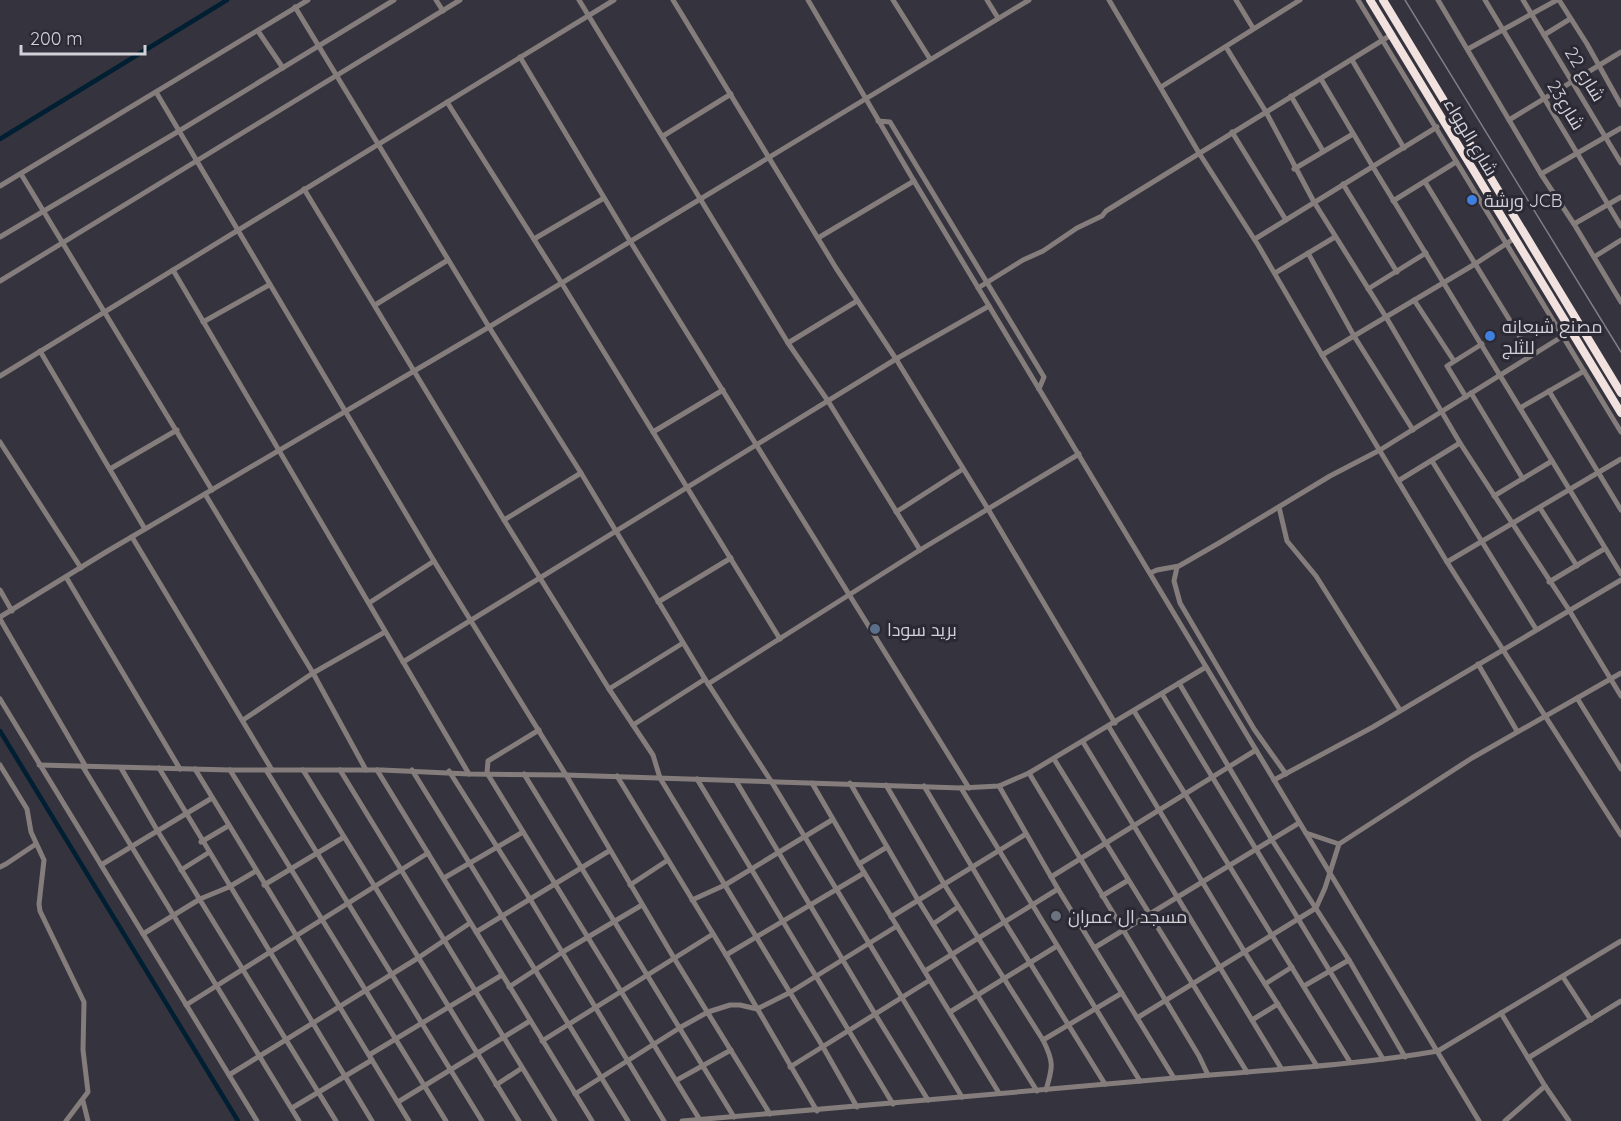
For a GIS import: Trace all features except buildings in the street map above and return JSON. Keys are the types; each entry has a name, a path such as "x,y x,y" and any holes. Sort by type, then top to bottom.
{"highway":[{"name":"شارع الهواء","path":"1370,0 1621,413"},
{"name":"شارع الهواء","path":"1383,0 1621,394"},
{"path":"1611,377 1621,381"}],"street":[{"path":"0,186 308,0"},
{"path":"0,237 179,132 394,0"},
{"path":"436,0 443,11"},
{"path":"0,281 460,0"},
{"path":"579,0 788,343 828,401 920,550"},
{"path":"0,376 614,0"},
{"path":"673,0 818,238 988,509 1112,725 1158,811 1317,1066"},
{"path":"808,0 878,121 1479,1121"},
{"path":"893,0 930,59"},
{"path":"987,0 998,18"},
{"path":"299,1121 131,847 0,618 413,369 489,327 700,197 1029,0"},
{"path":"1109,0 1199,153 1255,239 1398,481 1621,835"},
{"path":"1236,0 1253,28"},
{"path":"1161,87 1300,0"},
{"path":"1358,0 1621,432"},
{"path":"1438,0 1541,174 1619,294 1621,302"},
{"name":"شارع23","path":"1485,0 1621,226"},
{"name":"شارع 22","path":"1523,0 1621,163"},
{"path":"1468,49 1558,0 1621,105"},
{"path":"295,8 706,681 771,781 962,1097"},
{"path":"1544,35 1570,19"},
{"path":"258,31 283,68"},
{"path":"978,288 1077,228 1102,216 1106,211 1232,132 1391,35"},
{"path":"1226,47 1266,112 1294,169 1386,317 1441,412 1569,610 1621,696"},
{"path":"1509,120 1621,52"},
{"path":"520,57 604,198 969,788"},
{"path":"1352,60 1404,148"},
{"path":"1321,79 1621,574"},
{"path":"156,92 434,561 539,730 609,851 770,1114"},
{"path":"663,136 731,94"},
{"path":"1291,96 1323,151"},
{"path":"447,102 561,282 780,639"},
{"path":"878,121 888,120 896,130 1044,377 1039,388"},
{"path":"1255,239 1444,122"},
{"path":"1541,174 1621,128"},
{"path":"1232,132 1286,220"},
{"path":"1294,169 1353,134"},
{"path":"1393,201 1456,162"},
{"path":"21,174 212,490"},
{"path":"818,238 914,181"},
{"path":"1425,182 1531,355"},
{"path":"1343,184 1397,272"},
{"path":"304,189 504,520 609,689 654,755 660,778 857,1107"},
{"path":"1574,224 1621,197"},
{"path":"534,239 604,198"},
{"path":"1614,215 1621,211"},
{"path":"1275,273 1335,237"},
{"path":"1322,355 1515,238"},
{"path":"1594,257 1621,240"},
{"path":"1308,253 1354,336 1413,430"},
{"path":"1368,289 1426,253"},
{"path":"375,305 448,260"},
{"path":"172,270 469,774"},
{"path":"203,322 269,285"},
{"path":"1414,300 1454,361"},
{"path":"788,343 857,301"},
{"path":"403,662 896,359 989,306"},
{"path":"1150,573 1177,567 1329,476 1380,450 1563,336"},
{"path":"1482,344 1447,366 1523,479"},
{"path":"40,351 145,529"},
{"path":"1520,408 1584,371"},
{"path":"653,432 723,390"},
{"path":"1549,391 1621,510"},
{"path":"1613,400 1621,394"},
{"path":"110,469 177,430"},
{"path":"1398,481 1460,443"},
{"path":"0,444 81,568"},
{"path":"633,724 780,639 920,550 1079,454"},
{"path":"1448,562 1621,459"},
{"path":"1432,461 1536,629"},
{"path":"1494,496 1552,461"},
{"path":"896,512 963,469"},
{"path":"504,520 581,473"},
{"path":"205,494 313,673 366,770"},
{"path":"1279,507 1287,541 1316,576 1400,710"},
{"path":"1540,508 1577,566"},
{"path":"132,537 243,720 317,854 482,1121"},
{"path":"1549,582 1604,549"},
{"path":"658,602 730,558"},
{"path":"369,603 434,561"},
{"path":"1177,567 1174,581 1180,603 1254,729 1286,774"},
{"path":"66,577 180,768"},
{"path":"1274,780 1400,710 1621,580"},
{"path":"0,590 12,610"},
{"path":"243,720 313,673 385,632"},
{"path":"609,689 683,643"},
{"path":"1478,664 1517,731"},
{"path":"39,765 230,770 412,770 469,774 487,772 961,788 999,786 1054,759 1206,667"},
{"path":"1137,1018 1316,908 1339,844 1517,731 1621,673"},
{"path":"1179,683 1272,840 1349,960 1405,1057"},
{"path":"1162,694 1383,1059"},
{"path":"1577,698 1621,769"},
{"path":"0,699 257,1121"},
{"path":"1134,711 1350,1062"},
{"path":"539,730 488,761 487,772 700,1120"},
{"path":"1083,742 1132,827 1281,1068"},
{"path":"1051,877 1256,750"},
{"path":"1054,759 1127,881 1247,1072"},
{"path":"0,765 27,809 31,832 44,860 40,911 86,1010 83,1050 88,1092 66,1121"},
{"path":"121,768 181,870 336,1121"},
{"path":"159,768 201,842 372,1121"},
{"path":"195,769 409,1121"},
{"path":"230,770 446,1121"},
{"path":"303,770 519,1121"},
{"path":"340,770 555,1121"},
{"path":"377,770 591,1121"},
{"path":"412,770 628,1121"},
{"path":"449,771 530,899 664,1121"},
{"path":"1029,773 1199,1056 1208,1075"},
{"path":"524,774 734,1117"},
{"path":"617,776 726,955 817,1111"},
{"path":"697,779 893,1104"},
{"path":"736,781 928,1100"},
{"path":"812,783 832,820 999,1093"},
{"path":"850,783 918,900 1036,1091"},
{"path":"886,785 958,907 1043,1040 1053,1067 1046,1090"},
{"path":"924,786 971,867 1105,1084"},
{"path":"999,786 1058,889 1174,1078"},
{"path":"961,788 1140,1081"},
{"path":"101,865 212,798"},
{"path":"1614,823 1621,818"},
{"path":"692,900 725,885 832,820"},
{"path":"1094,948 1299,823"},
{"path":"201,842 228,826"},
{"path":"444,878 523,831"},
{"path":"1305,832 1339,844"},
{"path":"891,916 1026,834"},
{"path":"264,885 344,837"},
{"path":"0,867 36,844"},
{"path":"859,864 887,847"},
{"path":"476,932 609,851"},
{"path":"181,870 208,853"},
{"path":"186,1005 428,853"},
{"path":"630,885 668,860"},
{"path":"143,934 200,899 256,872"},
{"path":"726,955 864,873"},
{"path":"1102,896 1127,881"},
{"path":"925,971 1058,889"},
{"path":"509,987 642,905"},
{"path":"933,924 958,907"},
{"path":"229,1076 470,923"},
{"path":"575,1094 708,1012 730,1005 757,1009 789,993 897,926"},
{"path":"542,1041 713,934"},
{"path":"682,1121 1317,1066 1405,1057 1438,1051 1621,941"},
{"path":"950,1012 1057,946"},
{"path":"1304,986 1349,960"},
{"path":"1265,984 1292,967"},
{"path":"292,1108 344,1076 395,1040 502,975"},
{"path":"1563,977 1591,1020"},
{"path":"790,1067 930,981"},
{"path":"1043,1040 1122,993"},
{"path":"1528,1058 1621,1001"},
{"path":"1252,1020 1278,1004"},
{"path":"1502,1013 1545,1086 1569,1121"},
{"path":"398,1102 530,1021"},
{"path":"677,1080 731,1050"},
{"path":"496,1085 522,1068"},
{"path":"1505,1121 1545,1086"},
{"path":"83,1101 88,1121"}],"waterway":[{"path":"0,139 227,0"},
{"path":"0,731 238,1121"}],"railway":[{"path":"1405,0 1621,352"}],"place":[{"name":"ورشة JCB","path":"1472,200"},
{"name":"مصنع شبعانه للثلج","path":"1490,336"},
{"name":"بريد سودا","path":"875,629"},
{"name":"مسجد ال عمران","path":"1056,916"}]}
